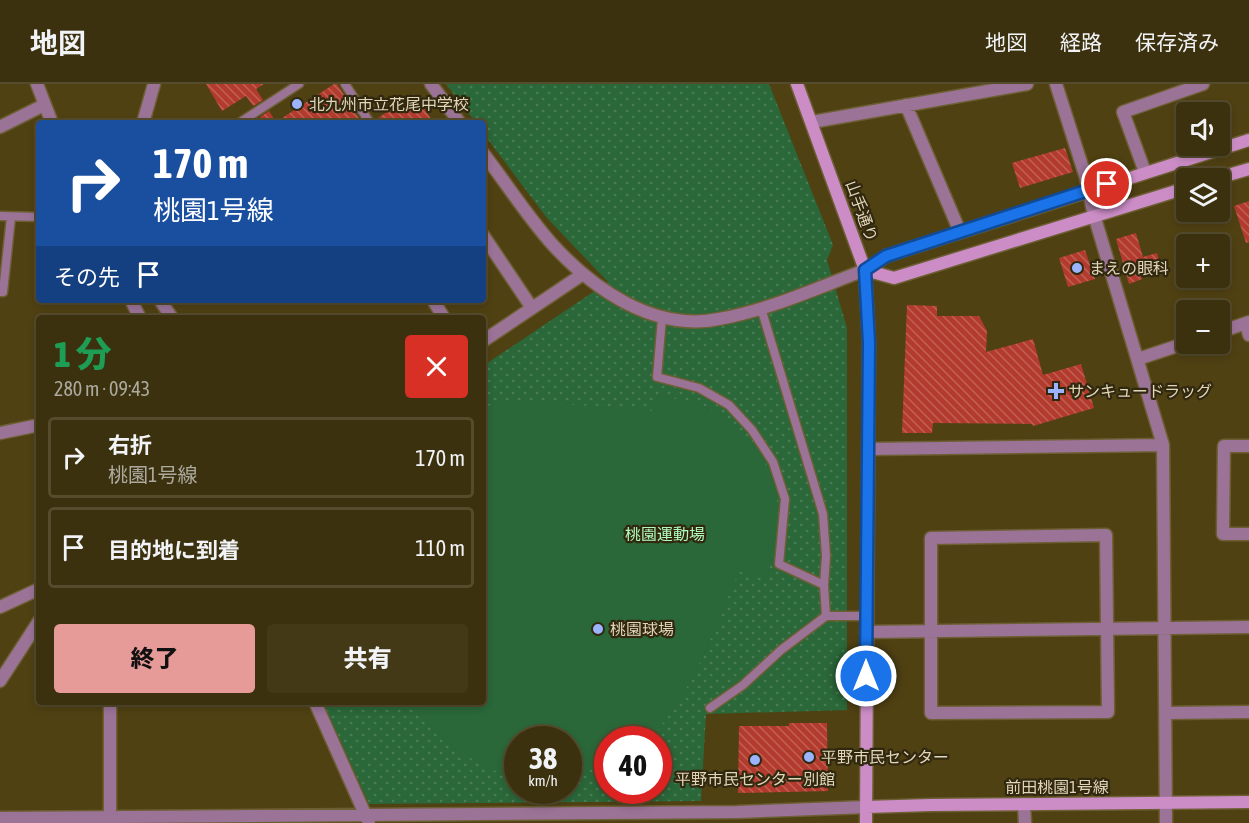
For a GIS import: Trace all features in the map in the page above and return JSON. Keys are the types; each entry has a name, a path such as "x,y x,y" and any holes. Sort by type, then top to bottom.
{"street":[{"path":"37,84 51,120"},
{"path":"144,120 154,84"},
{"path":"431,84 458,120"},
{"name":"山手通り","path":"797,84 865,270 869,343 866,823"},
{"path":"812,122 1027,84"},
{"path":"1056,84 1163,445 1166,823"},
{"path":"1144,172 1124,112 1203,84"},
{"path":"0,127 44,105"},
{"path":"906,105 960,232"},
{"path":"486,157 551,243 583,274 631,306 662,318 690,321 717,320 761,308 865,270 886,256 1249,140"},
{"path":"1230,175 1249,170"},
{"path":"865,270 894,278 1176,191"},
{"path":"486,239 532,308"},
{"path":"486,339 583,274"},
{"path":"1230,330 1248,327"},
{"path":"1138,359 1176,346"},
{"path":"0,433 36,426"},
{"path":"869,448 1163,445"},
{"path":"1249,446 1224,446 1222,534 1249,534"},
{"path":"1106,535 1108,712 931,713 931,631 931,538 1106,535"},
{"path":"0,607 36,590"},
{"path":"0,681 36,626"},
{"path":"866,632 1249,627"},
{"path":"110,705 110,821"},
{"path":"316,705 367,818"},
{"path":"1166,713 1249,712"},
{"name":"前田桃園1号線","path":"866,807 1249,802"},
{"path":"1024,804 1025,823"},
{"path":"0,818 110,821 737,817 866,807"}],"lane":[{"path":"244,120 298,84"},
{"path":"345,84 368,120"},
{"path":"0,216 36,217"},
{"path":"0,292 3,292 11,217"},
{"path":"761,308 823,514 826,616"},
{"path":"662,318 657,378 699,388 729,405 752,430 773,462 785,499 779,564 824,585"},
{"path":"710,708 743,685 781,650 826,616 866,616"}],"green space":[{"name":"桃園運動場","path":"446,84 769,84 833,245 827,260 847,328 847,710 706,714 701,801 672,801 672,726 594,726 594,802 582,802 582,726 504,726 504,803 369,804 324,705 486,705 486,364 608,282 547,218 486,137 486,120 474,120"},
{"name":"桃園球場","path":"658,396 689,402 716,412 738,428 765,463 775,487 778,520 767,577 739,571 701,660 678,702 660,726 594,726 594,768 582,771 582,726 504,726 504,774 474,760 443,738 415,705 486,705 486,407 511,400 655,411"}],"building":[{"path":"206,84 264,84 256,89 263,100 253,106 246,96 222,111"},
{"path":"337,84 360,120 279,120"},
{"path":"414,94 432,120 375,120"},
{"path":"269,111 275,120 262,120 260,117"},
{"path":"1065,148 1073,172 1020,188 1012,163"},
{"path":"1249,201 1249,242 1246,243 1234,206"},
{"path":"1136,233 1143,257 1157,253 1161,268 1140,274 1142,279 1129,284 1116,239"},
{"name":"まえの眼科","path":"1085,250 1095,279 1068,287 1059,258"},
{"path":"907,305 937,306 937,316 979,316 987,331 986,352 1033,339 1043,375 1081,364 1094,408 1033,426 1032,424 933,423 932,433 902,433"},
{"path":"789,723 827,723 828,791 738,793 739,726 789,726"}],"place":[{"name":"北九州市立花尾中学校","path":"297,104"},
{"name":"まえの眼科","path":"1077,268"},
{"name":"サンキュードラッグ","path":"1056,391"},
{"name":"桃園球場","path":"598,629"},
{"name":"平野市民センター","path":"809,757"},
{"name":"平野市民センター別館","path":"755,760"}],"route":[{"path":"866,676 869,343 865,270 886,256 1107,184"}]}
